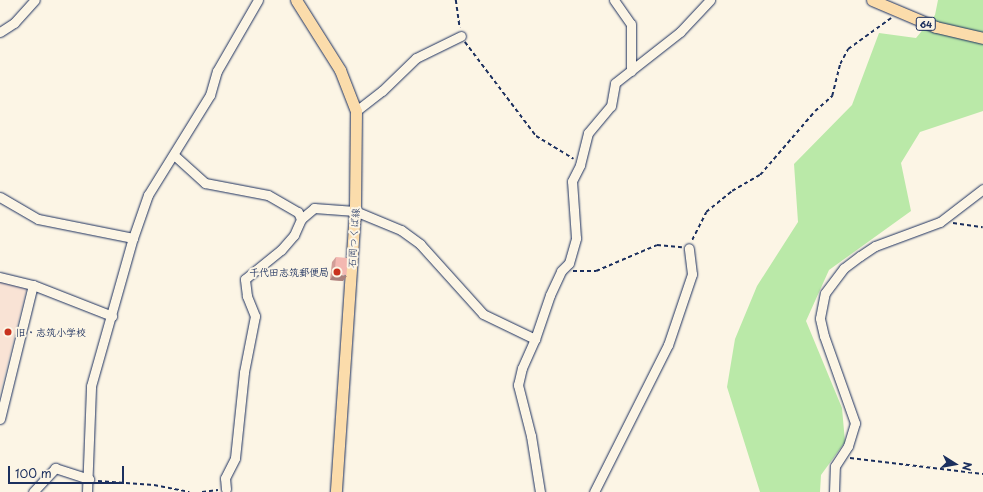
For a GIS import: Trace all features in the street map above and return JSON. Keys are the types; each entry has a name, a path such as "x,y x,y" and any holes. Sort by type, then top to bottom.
{"main road":[{"name":"石岡つくば線","path":"296,0 340,70 356,111 355,211 336,492"},
{"name":"64","path":"872,0 896,12 955,33 983,38"}],"street":[{"path":"0,32 14,23 36,0"},
{"path":"87,492 89,479 91,386 133,238 148,195 210,95 217,71 258,0"},
{"path":"614,0 631,24 631,71"},
{"path":"540,492 531,436 518,385 522,368 535,339 561,271 569,263 576,238 572,181 580,165 588,133 611,106 615,83 680,32 710,0"},
{"path":"356,111 382,91 416,58 461,36"},
{"path":"174,155 205,183 268,195 298,212 301,219"},
{"path":"834,492 835,466 842,457 855,423 824,336 820,318 825,293 844,268 875,246 940,222 983,189"},
{"path":"0,197 38,219 133,238"},
{"path":"226,488 225,478 235,458 244,372 255,316 247,296 245,279 281,250 294,235 301,219 314,208 355,211 401,230 420,244 483,314 535,339"},
{"path":"594,492 668,345 692,274 689,248"},
{"path":"0,277 32,285 112,316"},
{"path":"0,419 32,285"},
{"path":"33,492 55,468 89,479"}],"path":[{"path":"456,0 461,36 536,136 568,155 580,165"},
{"path":"561,271 596,271 657,245 689,248 706,212 732,191 760,175 815,111 832,96 840,64 848,49 886,23 896,12"},
{"path":"940,222 983,227"},
{"path":"842,457 983,474"},
{"path":"89,479 110,483 154,485 189,492"},
{"path":"202,492 226,488"}],"shaded area":[{"name":"旧・志筑小学校","path":"0,281 25,287 26,291 0,393"}],"green space":[{"path":"938,0 983,0 983,111 920,132 901,163 911,211 829,270 806,321 842,408 845,442 821,475 820,492 760,492 727,387 735,339 757,286 798,222 794,164 852,105 879,33 916,38 935,15"}],"building":[{"path":"336,257 348,258 346,275 335,274"}],"place":[{"name":"千代田志筑郵便局","path":"337,272"},
{"name":"旧・志筑小学校","path":"8,332"}]}
